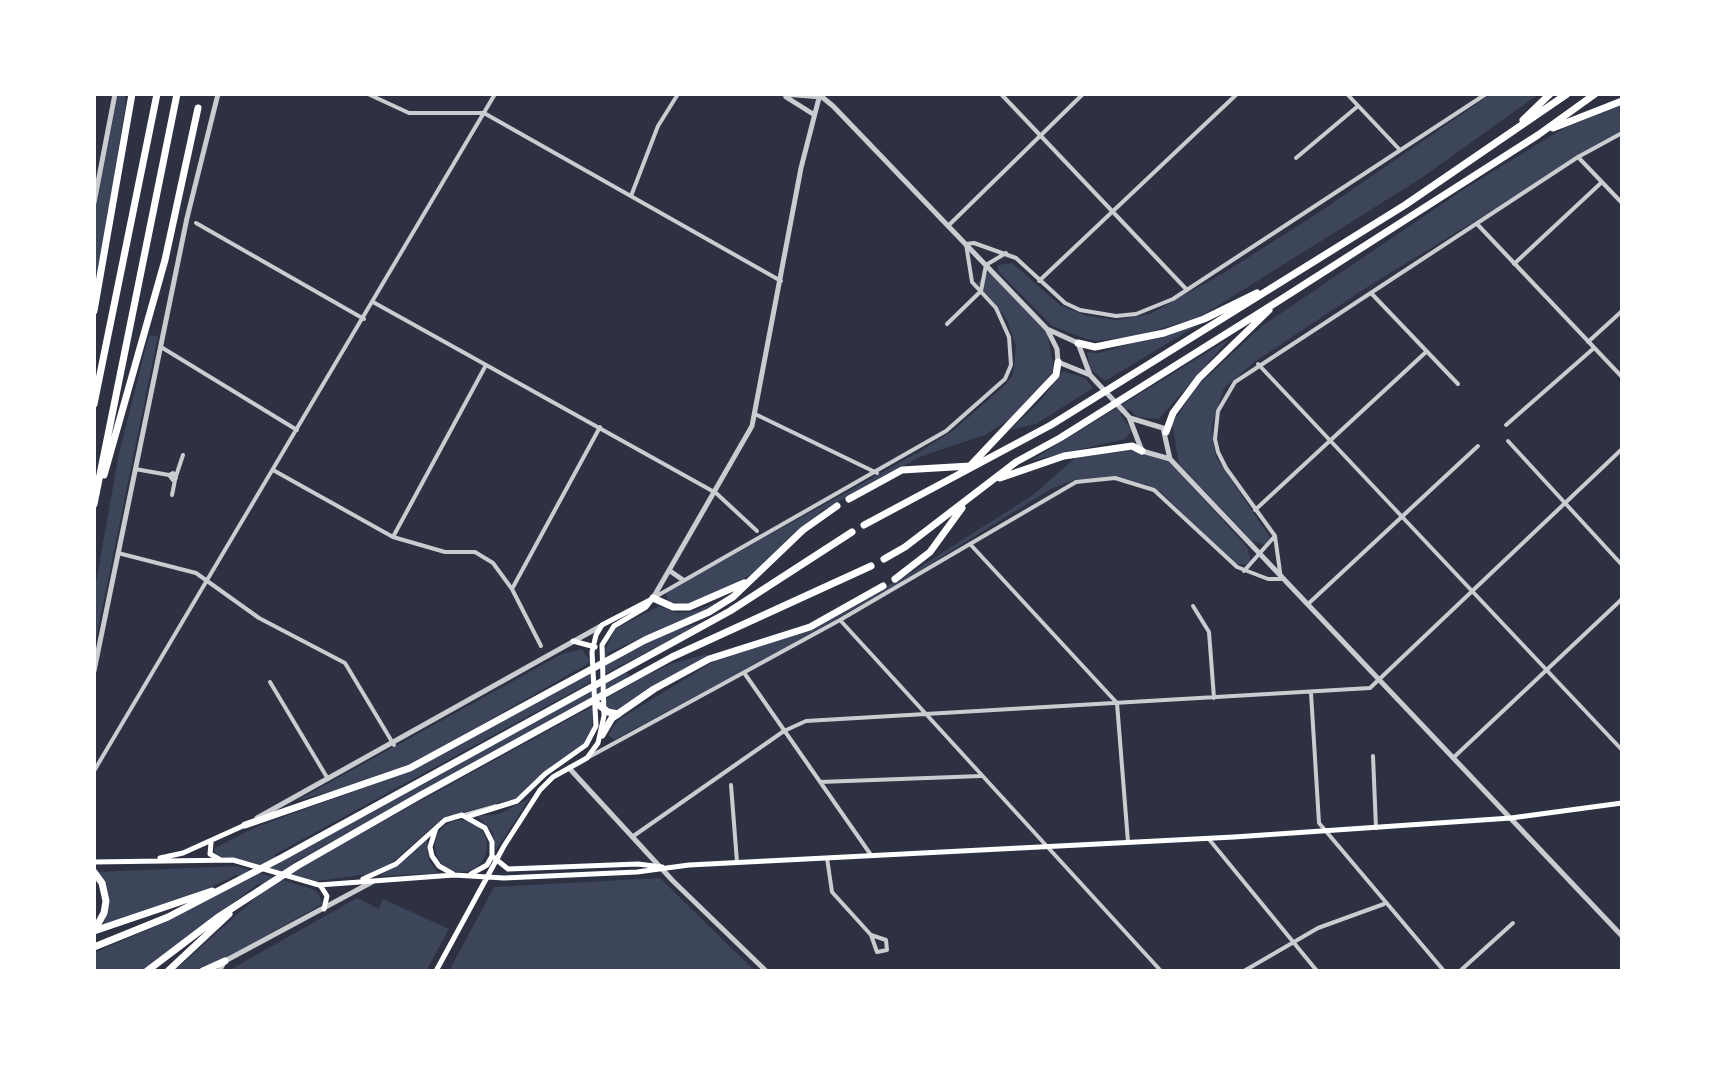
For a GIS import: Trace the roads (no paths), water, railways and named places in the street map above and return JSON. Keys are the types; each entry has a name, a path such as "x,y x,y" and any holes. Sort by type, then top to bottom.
{"highway":[{"path":"94,311 132,94"},
{"path":"94,404 157,94"},
{"path":"94,502 177,94"},
{"path":"1505,137 1550,94"},
{"path":"864,525 1051,425 1295,274 1567,94"},
{"path":"884,559 1016,462 1060,438 1280,300 1538,135 1595,94"},
{"path":"1538,135 1622,101"},
{"path":"94,502 118,436 165,260 198,108"},
{"path":"1078,343 1099,346 1164,333 1204,319 1295,274"},
{"path":"1166,436 1173,413 1199,378 1280,300"},
{"path":"849,499 902,470 970,466 1056,375 1058,362"},
{"path":"987,484 1064,456 1132,446 1142,451"},
{"path":"895,579 930,552 968,500"},
{"path":"245,825 410,768 615,656 721,605 803,530 837,506"},
{"path":"94,947 168,917 283,857 730,611 852,532"},
{"path":"147,971 297,866 672,657 871,566"},
{"path":"653,598 673,607 689,607 722,594 759,573"},
{"path":"602,735 618,714 654,689 709,659 810,627 883,586"},
{"path":"600,706 618,714"},
{"path":"94,872 102,883 106,901 104,913 94,931"},
{"path":"94,931 230,886"},
{"path":"168,971 242,902"},
{"path":"203,971 225,961"}],"main road":[{"path":"436,971 488,876 493,860 540,790 587,758 602,735 593,644 602,625 653,598"},
{"path":"352,882 381,873 396,864 437,826 517,801 545,774 586,745 596,726 600,706 600,655 614,626 646,607 653,598"},
{"path":"573,641 593,644 600,655"},
{"path":"94,862 222,860 252,863 319,885 454,875 637,872 737,862 1376,828 1511,818 1622,803"},
{"path":"465,815 490,835 493,860"},
{"path":"143,861 171,856 211,842 245,825"},
{"path":"437,826 431,839 432,856 439,866 454,875"},
{"path":"211,842 210,854 222,860"},
{"path":"493,860 508,869 638,864 663,868"},
{"path":"466,875 493,860"},
{"path":"319,885 327,896 324,909"}],"street":[{"path":"94,203 115,94"},
{"path":"94,671 187,217 218,94"},
{"path":"368,94 409,113 484,113 781,281"},
{"path":"94,771 495,94"},
{"path":"631,196 658,126 678,94"},
{"path":"783,94 819,96 833,106 1047,329 1057,349 1058,362 1091,376 1128,415 1142,451 1170,459 1622,936"},
{"path":"783,94 813,114"},
{"path":"1001,94 1187,290"},
{"path":"949,225 1083,94"},
{"path":"1039,281 1237,94"},
{"path":"1347,94 1399,149"},
{"path":"966,244 974,243 1006,253 1072,306 1116,316 1159,307 1336,195 1399,149 1486,94"},
{"path":"653,598 716,493 747,437 755,414 819,96"},
{"path":"1296,158 1358,106"},
{"path":"1281,579 1275,536 1218,452 1215,426 1225,395 1235,382 1258,364 1478,225 1578,157 1622,133"},
{"path":"1578,157 1622,203"},
{"path":"1514,264 1602,182"},
{"path":"196,223 364,319"},
{"path":"1478,225 1622,377"},
{"path":"653,598 946,431 1008,373 1012,348 1004,322 972,282 966,244"},
{"path":"947,324 981,291 986,265 1006,253"},
{"path":"1371,293 1458,384"},
{"path":"373,302 716,493 757,531"},
{"path":"1588,342 1622,311"},
{"path":"1047,329 1078,343 1085,353 1091,376"},
{"path":"1057,349 1067,340"},
{"path":"161,347 297,430"},
{"path":"1506,425 1594,348"},
{"path":"1255,510 1426,352"},
{"path":"1258,364 1622,750"},
{"path":"393,537 486,365"},
{"path":"755,414 877,473"},
{"path":"1128,415 1159,426 1166,436 1170,459"},
{"path":"512,589 600,427"},
{"path":"1151,453 1161,449 1166,436"},
{"path":"1508,441 1622,565"},
{"path":"1306,605 1478,446"},
{"path":"632,837 784,731 806,721 1364,689 1379,681 1622,449"},
{"path":"172,495 183,455"},
{"path":"135,469 175,478"},
{"path":"273,470 393,537 445,552 475,552 493,563 512,589 541,646"},
{"path":"587,758 745,674 970,544 1060,488 1076,482 1115,478 1141,484 1167,498 1244,571 1281,579"},
{"path":"1244,571 1261,556 1275,536"},
{"path":"970,544 1117,703 1128,842"},
{"path":"118,553 186,568 259,618 345,663 394,745"},
{"path":"670,571 683,580"},
{"path":"1453,758 1622,599"},
{"path":"1193,606 1209,632 1214,698"},
{"path":"840,620 1161,971"},
{"path":"245,825 394,745 602,625"},
{"path":"745,674 871,855"},
{"path":"270,682 328,779"},
{"path":"1311,693 1318,810 1324,831 1444,971"},
{"path":"1373,756 1376,828"},
{"path":"569,768 632,837 766,971"},
{"path":"820,782 981,776"},
{"path":"731,785 737,862"},
{"path":"1208,838 1317,971"},
{"path":"827,858 832,892 871,935 877,952 887,950 886,940 871,935"},
{"path":"219,971 225,961 377,881"},
{"path":"1244,971 1318,928 1384,904"},
{"path":"1460,971 1513,923"}]}
